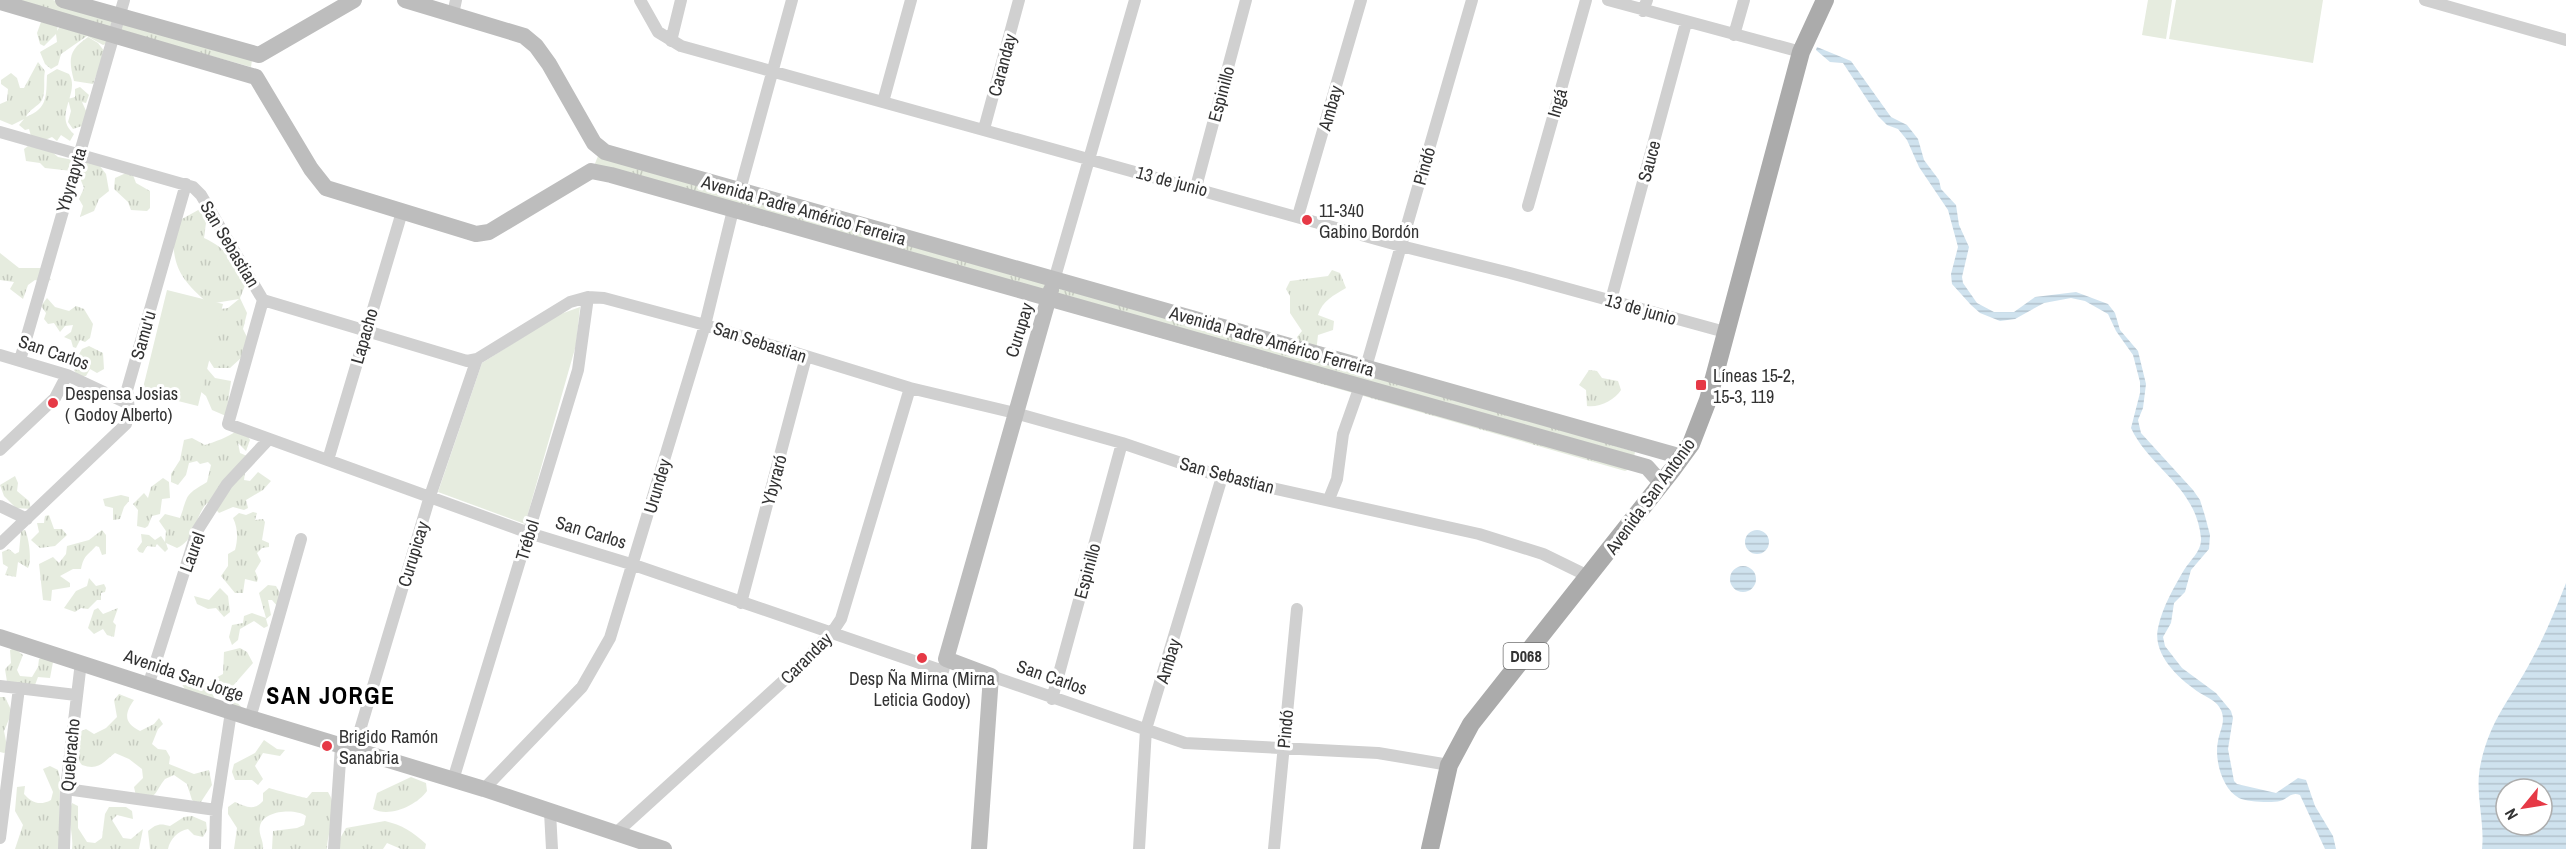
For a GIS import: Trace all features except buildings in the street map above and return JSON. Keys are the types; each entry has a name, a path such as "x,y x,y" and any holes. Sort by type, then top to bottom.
{"main road":[{"name":"Avenida San Antonio","path":"1430,849 1449,765 1471,724 1662,484 1682,457 1701,421 1804,44 1825,0"}],"street":[{"path":"63,0 259,55 354,0"},
{"name":"Ybyrapyta","path":"20,360 124,0"},
{"path":"259,55 256,77 311,169 326,188 482,234 591,171 596,158 594,143 549,64 536,46 524,36 454,7 405,0"},
{"path":"640,0 658,32 671,41 681,0"},
{"path":"740,190 792,0"},
{"path":"883,102 911,0"},
{"name":"Caranday","path":"984,129 1019,0"},
{"name":"Curupay","path":"945,665 1015,413 1135,0"},
{"name":"Espinillo","path":"1197,187 1246,0"},
{"name":"Ambay","path":"1298,216 1361,0"},
{"name":"Pindó","path":"1366,367 1472,0"},
{"name":"Ingá","path":"1528,206 1586,0"},
{"path":"1608,0 1645,6 1686,23 1734,35 1804,44"},
{"path":"1734,35 1744,0"},
{"path":"2425,0 2566,40"},
{"path":"0,2 256,77"},
{"name":"Sauce","path":"1611,300 1686,23"},
{"name":"13 de junio","path":"671,41 1401,246 1725,332"},
{"name":"San Sebastian","path":"0,132 186,184 201,195 263,300 366,329 457,360 477,359 554,310 588,297 604,298 705,325 910,388 1015,413 1122,443 1222,477 1479,534 1543,554 1590,577"},
{"name":"Avenida Padre Américo Ferreira","path":"594,143 605,152 1055,277 1682,457"},
{"name":"Avenida Padre Américo Ferreira","path":"591,171 1647,468"},
{"name":"Samu'u","path":"0,544 126,424 127,390 186,184"},
{"name":"Urundey","path":"484,789 591,675 610,638 634,566 705,325 733,210"},
{"name":"Lapacho","path":"328,460 402,212"},
{"name":"Trébol","path":"453,780 578,370 588,297"},
{"name":"San Carlos","path":"263,300 228,424 529,533 832,632 991,676 1052,699 1185,743 1378,753 1449,765"},
{"name":"San Carlos","path":"0,355 67,375 127,403"},
{"name":"Ybyraró","path":"741,603 806,357"},
{"name":"Curupicay","path":"334,849 348,748 477,359"},
{"path":"0,450 55,398 67,375"},
{"path":"1329,499 1337,479 1343,434 1360,386"},
{"name":"Caranday","path":"616,833 801,664 832,632 841,619 910,388"},
{"name":"Laurel","path":"149,683 197,531 227,484 269,439"},
{"name":"Espinillo","path":"1052,699 1122,443"},
{"path":"1655,451 1647,468 1662,484"},
{"name":"Ambay","path":"1139,849 1146,760 1146,729 1222,477"},
{"path":"0,507 27,519"},
{"path":"250,718 301,539"},
{"name":"Pindó","path":"1274,849 1296,609"},
{"name":"Avenida San Jorge","path":"0,637 149,683 250,718 484,789 664,849"},
{"name":"Quebracho","path":"64,849 66,789 81,662"},
{"path":"979,849 991,676"},
{"path":"0,686 76,695"},
{"path":"0,838 19,688"},
{"path":"215,849 216,810 231,712"},
{"path":"66,789 216,810"},
{"path":"550,812 552,849"}],"green space":[{"path":"0,0 53,0 115,19 106,44 103,45 87,36 61,54 58,65 51,69 45,64 40,52 57,42 56,34 44,46 40,44 37,33 41,22 57,25"},
{"path":"2148,0 2172,0 2166,39 2142,35"},
{"path":"2176,0 2323,0 2313,63 2169,39"},
{"path":"119,23 252,60 251,67 118,30"},
{"path":"88,37 98,43 105,52 93,84 74,81 71,66 74,51"},
{"path":"38,62 45,71 43,97 26,117 42,106 46,96 47,75 57,69 69,74 72,89 66,120 74,134 70,141 61,135 57,141 52,137 45,140 31,136 29,129 25,130 19,125 24,119 12,125 0,120 0,104 7,101 8,89 1,84 1,80 11,73 17,78 20,88 24,88"},
{"path":"80,87 89,95 86,103 82,102 87,113 85,125 73,129 68,122 71,111 68,99 75,97 75,89"},
{"path":"28,146 51,151 58,157 73,160 72,171 45,168 40,163 26,161 24,149"},
{"path":"598,156 1048,280 1051,293 594,166"},
{"path":"88,161 96,161 106,174 109,191 99,199 94,211 80,217 83,206 79,199 84,188 78,173"},
{"path":"126,173 133,175 136,183 150,191 150,208 147,211 131,210 128,202 114,189 115,178"},
{"path":"200,209 206,223 204,238 229,256 246,283 240,298 247,313 243,329 250,343 241,358 230,368 214,368 205,354 212,310 228,308 239,299 209,304 190,286 176,261 173,224"},
{"path":"0,253 19,268 44,268 51,280 43,282 35,280 28,285 23,299 10,289 14,282 0,280"},
{"path":"1332,270 1340,273 1346,288 1329,299 1320,310 1318,315 1334,321 1333,330 1318,335 1316,352 1635,452 1632,468 1625,471 1057,308 1056,288 1298,344 1297,337 1302,331 1290,313 1290,296 1286,289 1290,281 1328,276"},
{"path":"167,290 223,304 198,406 142,392"},
{"path":"47,298 55,307 69,311 76,306 84,309 93,324 90,338 85,342 80,340 76,348 73,347 71,340 64,337 71,332 73,325 65,326 60,332 54,323 48,324 44,319 46,313 41,306"},
{"path":"580,307 576,345 525,524 438,492 482,363 558,315"},
{"path":"89,346 103,353 104,369 97,373 90,369 86,376 78,377 74,370 79,364 78,356 82,349"},
{"path":"203,364 215,378 231,381 226,416 212,410 206,396 194,386"},
{"path":"1589,370 1597,371 1602,378 1618,381 1621,390 1606,402 1597,406 1587,406 1586,390 1579,385"},
{"path":"236,431 246,433 250,440 246,451 238,443 240,453 247,456 244,480 250,481 258,472 271,481 263,490 246,500 248,508 244,510 233,507 219,513 207,503 188,540 177,548 166,543 168,549 165,552 157,544 155,547 147,546 143,553 139,552 137,549 142,542 141,534 149,535 155,540 161,536 165,542 166,531 159,521 165,514 180,518 188,496 207,482 211,465 208,462 200,464 197,461 189,463 186,475 178,485 171,482 171,474 180,460 184,440 192,438 205,445"},
{"path":"15,476 18,483 17,491 29,501 31,509 16,508 4,496 0,485"},
{"path":"163,478 169,482 170,498 162,499 160,514 152,516 148,526 145,528 137,526 138,510 133,504 144,493 148,498 151,487"},
{"path":"121,495 129,497 129,501 120,519 113,520 113,508 105,506 103,499"},
{"path":"239,513 246,515 257,513 255,520 263,519 265,522 262,540 269,543 269,547 262,548 257,553 261,561 255,571 257,582 245,579 243,593 235,593 221,576 228,566 228,554 235,550 236,546 237,530 233,518"},
{"path":"49,515 54,529 62,529 67,535 55,546 40,548 31,540 39,532 37,523 44,523 45,516"},
{"path":"25,530 30,549 28,568 18,562 16,577 5,575 8,567 3,564 2,552 9,549 15,554 19,552 21,531"},
{"path":"102,530 106,535 106,554 102,555 99,547 96,546 85,558 81,569 73,569 60,576 70,583 70,587 52,590 51,601 43,600 39,564 53,557 59,563 66,554 67,546 89,540"},
{"path":"89,578 96,586 104,584 106,588 105,592 101,593 101,600 97,600 88,609 81,608 75,612 64,608 76,591 87,586"},
{"path":"268,585 276,586 280,593 278,607 272,600 268,600 271,615 266,619 268,626 264,628 254,621 240,629 238,640 232,645 229,637 232,625 243,623 244,616 252,613 266,618 259,593"},
{"path":"220,588 228,596 230,612 224,617 216,608 208,609 197,604 194,596 209,600"},
{"path":"98,608 103,614 118,608 113,622 116,625 114,637 107,635 103,629 94,634 88,628 94,610"},
{"path":"14,648 23,655 17,670 20,676 32,677 38,667 39,659 43,657 53,662 50,678 38,677 35,685 7,682 5,669 11,663 10,650"},
{"path":"240,648 247,652 253,663 232,687 231,696 245,711 230,703 222,690 214,688 210,681 223,674 224,652"},
{"path":"189,670 196,676 203,677 215,699 186,691 180,681 185,671"},
{"path":"119,694 134,700 128,710 127,718 131,725 140,731 154,724 159,718 163,724 158,729 152,744 158,749 166,750 170,757 169,764 194,774 209,770 212,785 199,805 192,800 187,784 174,775 165,779 152,796 136,796 134,787 143,778 142,769 129,759 115,753 93,767 82,765 79,761 75,750 75,734 86,729 94,734 106,728 117,717 114,700"},
{"path":"0,697 5,697 12,712 4,731 8,751 4,753 0,752"},
{"path":"264,740 277,749 285,750 280,756 263,753 255,766 263,779 258,785 252,780 235,780 232,772 234,764 255,753"},
{"path":"50,766 58,770 60,778 59,849 15,849 23,825 15,811 17,787 25,786 24,794 30,800 43,803 51,800 53,792 43,769"},
{"path":"411,777 426,783 427,791 423,796 403,809 387,812 373,809 377,793"},
{"path":"269,788 307,798 312,792 328,792 332,799 333,814 327,849 272,849 273,831 304,825 306,816 288,811 273,814 262,821 260,835 263,849 234,849 237,828 228,814 228,807 235,802 246,807 256,806 263,801 263,793"},
{"path":"72,803 78,806 78,828 87,842 95,843 102,838 105,814 109,807 126,807 132,811 133,819 117,815 112,820 123,838 131,839 143,829 139,849 72,849 70,809"},
{"path":"192,816 206,822 207,830 203,837 194,835 188,829 175,836 168,849 150,849 148,831 158,825 170,826 184,817"},
{"path":"385,821 412,833 426,844 425,849 401,849 387,843 383,849 337,849 338,842 346,828"}],"water":[{"path":"1817,47 1851,61 1891,117 1907,125 1918,139 1924,160 1939,180 1941,189 1956,205 1959,225 1969,247 1962,277 1963,283 1977,303 1994,312 2014,312 2035,297 2076,292 2108,304 2115,313 2120,330 2138,351 2146,384 2143,408 2138,420 2141,433 2200,500 2210,535 2209,549 2191,570 2185,592 2174,603 2171,623 2163,637 2165,646 2182,668 2216,693 2231,711 2233,718 2228,749 2234,781 2237,784 2276,793 2298,778 2306,780 2315,806 2333,836 2336,849 2325,849 2300,795 2294,794 2280,801 2266,802 2243,799 2233,794 2224,781 2218,765 2217,748 2223,722 2221,710 2215,702 2192,688 2176,674 2159,648 2157,638 2162,613 2186,566 2198,551 2201,538 2191,505 2182,491 2149,455 2131,428 2140,393 2140,382 2133,355 2116,331 2108,314 2085,301 2071,298 2044,303 2015,319 2000,321 1980,313 1971,305 1952,284 1951,274 1958,247 1948,210 1919,167 1907,140 1898,129 1887,125 1878,116 1843,63 1830,62 1816,50"},
{"path":"1757,530 1765,534 1769,542 1765,550 1757,554 1749,550 1745,542 1749,534"},
{"path":"1743,566 1752,570 1756,579 1752,588 1743,592 1734,588 1730,579 1734,570"},
{"path":"2566,583 2566,849 2482,849 2479,777 2484,750 2495,722 2524,674 2550,622"}],"place":[{"name":"11-340 Gabino Bordón","path":"1307,220"},
{"name":"Líneas 15-2, 15-3, 119","path":"1701,385"},
{"name":"Despensa Josias ( Godoy Alberto)","path":"53,403"},
{"name":"Desp Ña Mirna (Mirna Leticia Godoy)","path":"922,658"},
{"name":"Brigido Ramón Sanabria","path":"327,746"}],"district":[{"name":"SAN JORGE","path":"331,695"}]}
